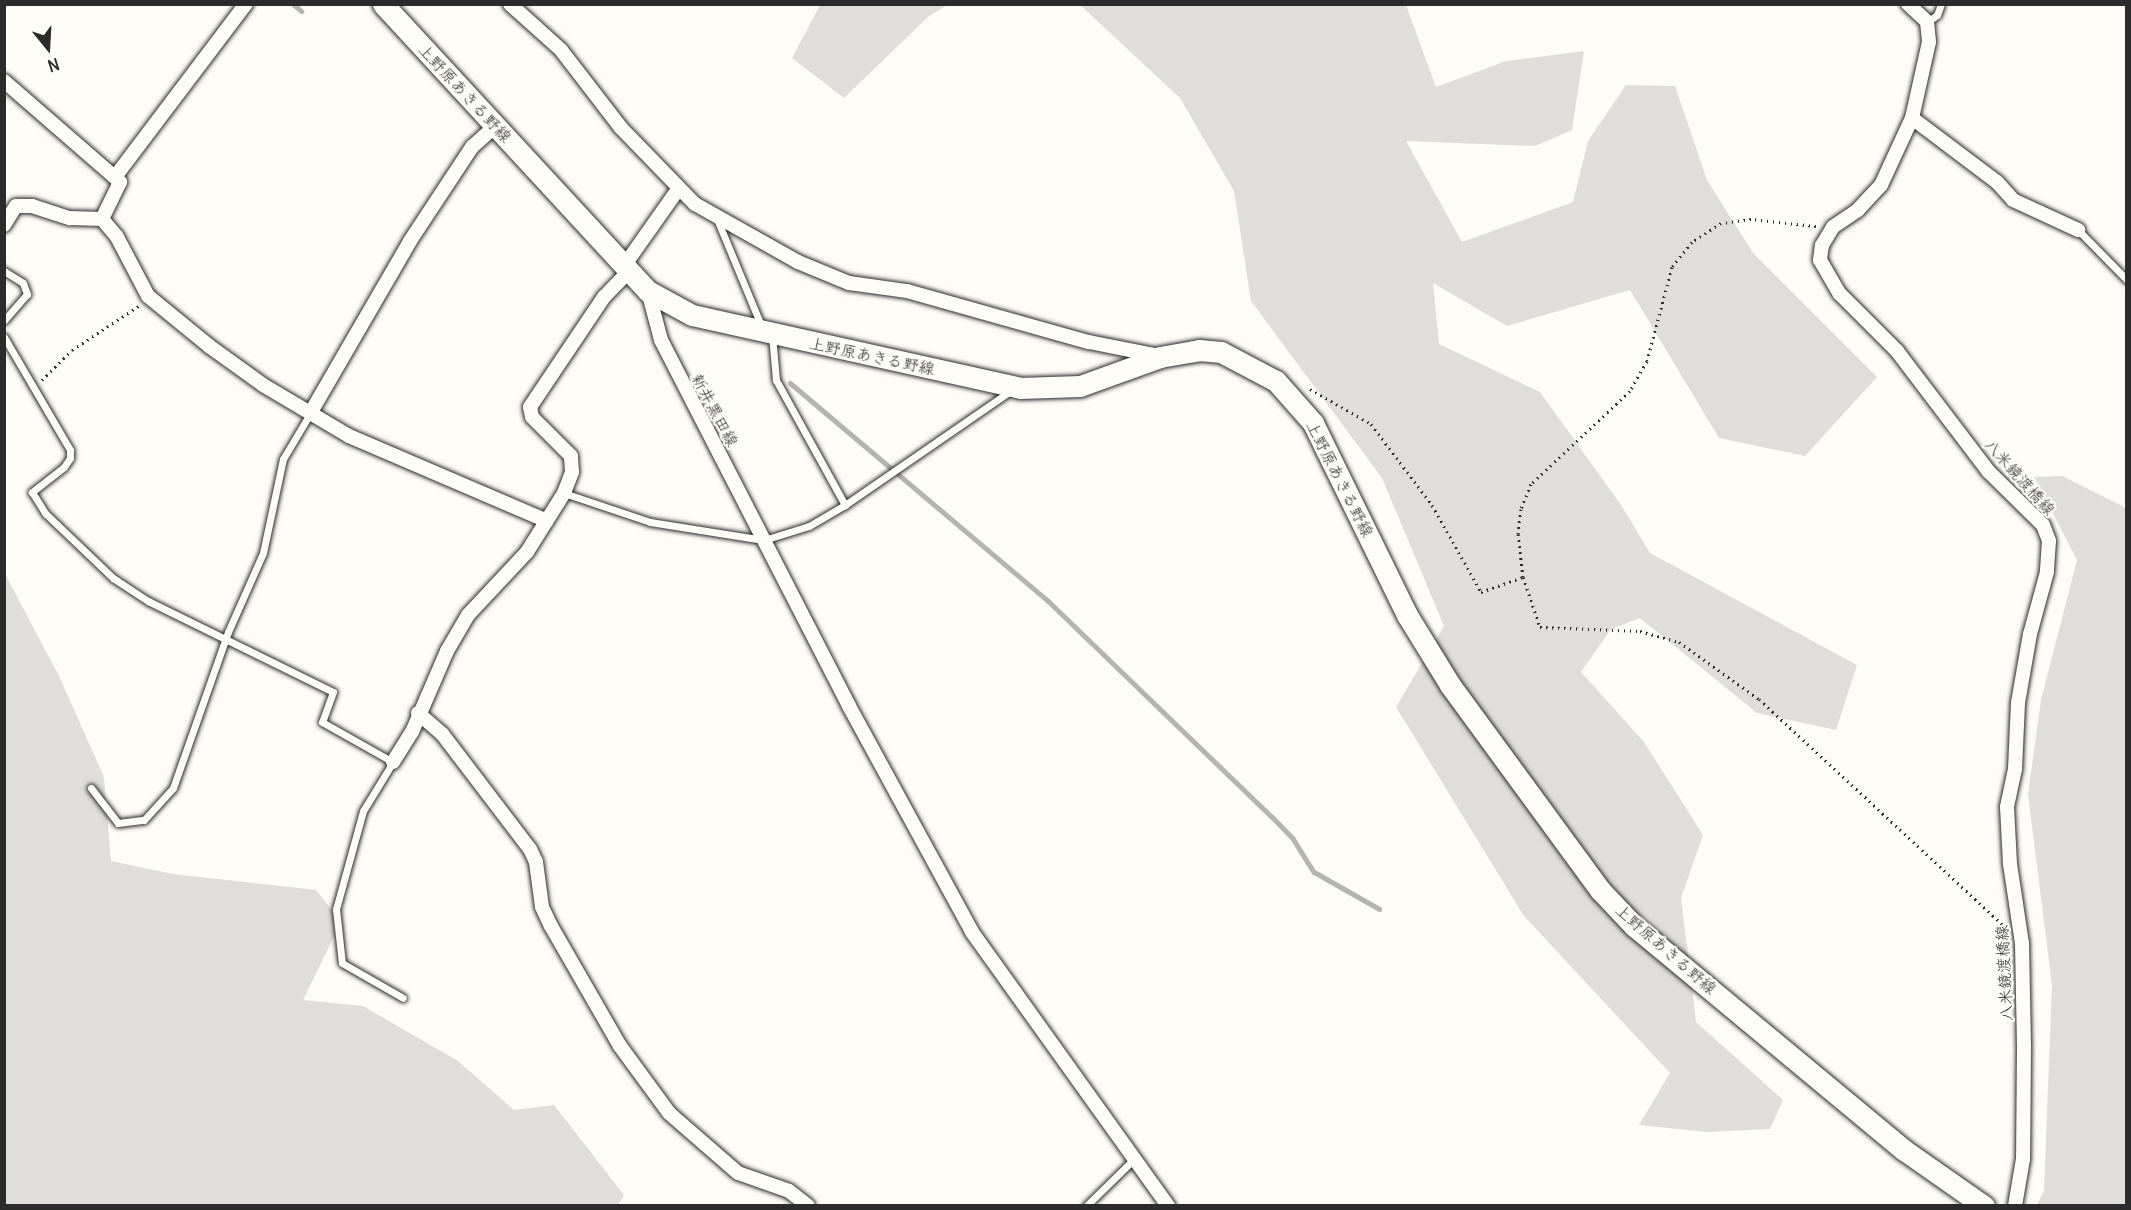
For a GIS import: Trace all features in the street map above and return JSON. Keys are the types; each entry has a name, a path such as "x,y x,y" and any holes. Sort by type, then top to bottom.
{"main road":[{"name":"上野原あきる野線","path":"383,4 648,291 692,315 1015,387 1050,390 1080,386 1160,357 1199,350 1221,352 1276,381 1292,395 1313,423 1407,615 1450,685 1601,891 1634,926 1904,1150 1984,1206"}],"street":[{"path":"115,177 246,4"},
{"path":"510,4 561,50 621,128 695,204 798,262 849,283 908,291 1089,342 1160,357"},
{"path":"1833,227 1858,210 1881,186 1912,118 1929,42 1927,22 1908,4"},
{"path":"4,81 120,182 102,219"},
{"path":"1912,118 1997,182 2013,200 2078,230"},
{"path":"311,412 410,241 472,147 495,126"},
{"path":"393,762 412,732 418,713 468,615 527,552 564,493 572,472 571,456 532,417 530,407 679,188"},
{"path":"4,225 16,206 32,206 70,218 102,219 117,237 150,298 263,385 349,436 547,521"},
{"name":"八米鏡渡橋線","path":"1833,227 1822,245 1820,260 1825,273 1840,294 1897,351 1988,471 2043,525 2049,541 2047,572 2030,634 2018,704 2015,769 2007,807 2010,864 2022,943 2023,1159 2015,1206"},
{"name":"新井黒田線","path":"648,291 661,340 764,540 972,932 1135,1158"},
{"path":"418,713 443,735 530,849 536,862 542,907 551,926 620,1046 669,1113 738,1173 789,1191 808,1206"},
{"path":"1135,1158 1168,1206"}],"lane":[{"path":"1927,22 1937,15 1941,4"},
{"path":"715,214 769,334 776,380 845,506"},
{"path":"2078,230 2127,279"},
{"path":"4,271 23,283 27,294 4,320"},
{"path":"4,337 36,388 70,458 32,492 46,514 113,578 189,622 227,637 333,692 322,722 393,762 363,811 336,909 342,963 403,998"},
{"path":"564,493 650,522 764,540 809,526 845,506 1015,387"},
{"path":"91,788 118,824 144,820 155,810 182,768 227,637 263,553 283,459 311,412"},
{"path":"1086,1206 1135,1158"}],"path":[{"path":"1833,227 1751,219 1722,223 1692,242 1672,267 1647,361 1630,391 1531,484 1521,509 1518,534 1523,577 1540,627 1640,631 1679,642 1759,699 2022,943"},
{"path":"36,388 72,350 150,298"},
{"path":"1306,387 1371,424 1432,505 1481,592 1523,577"}],"shaded area":[{"path":"820,5 947,5 929,16 844,98 792,58"},
{"path":"1080,5 1406,5 1436,87 1506,61 1584,51 1572,130 1535,146 1406,141 1462,242 1573,202 1588,141 1626,85 1675,86 1707,180 1753,253 1877,377 1805,456 1719,438 1630,290 1507,326 1433,283 1439,344 1540,392 1621,505 1650,553 1857,665 1836,730 1757,713 1640,618 1611,629 1581,672 1644,742 1703,835 1681,898 1696,1022 1783,1100 1770,1129 1707,1132 1639,1125 1670,1073 1524,916 1396,707 1444,626 1382,478 1251,301 1234,191 1180,98"},
{"path":"2062,476 2126,508 2126,1205 2037,1205 2044,1191 2052,985 2028,794 2041,700 2077,560 2034,477"},
{"path":"4,572 59,676 104,777 111,861 173,874 316,890 341,922 303,1000 363,1006 458,1061 514,1110 554,1105 624,1195 618,1205 5,1205"}],"waterway":[{"path":"293,4 301,11"},
{"path":"790,383 1048,601 1272,817 1293,839 1314,872 1379,909"}]}
